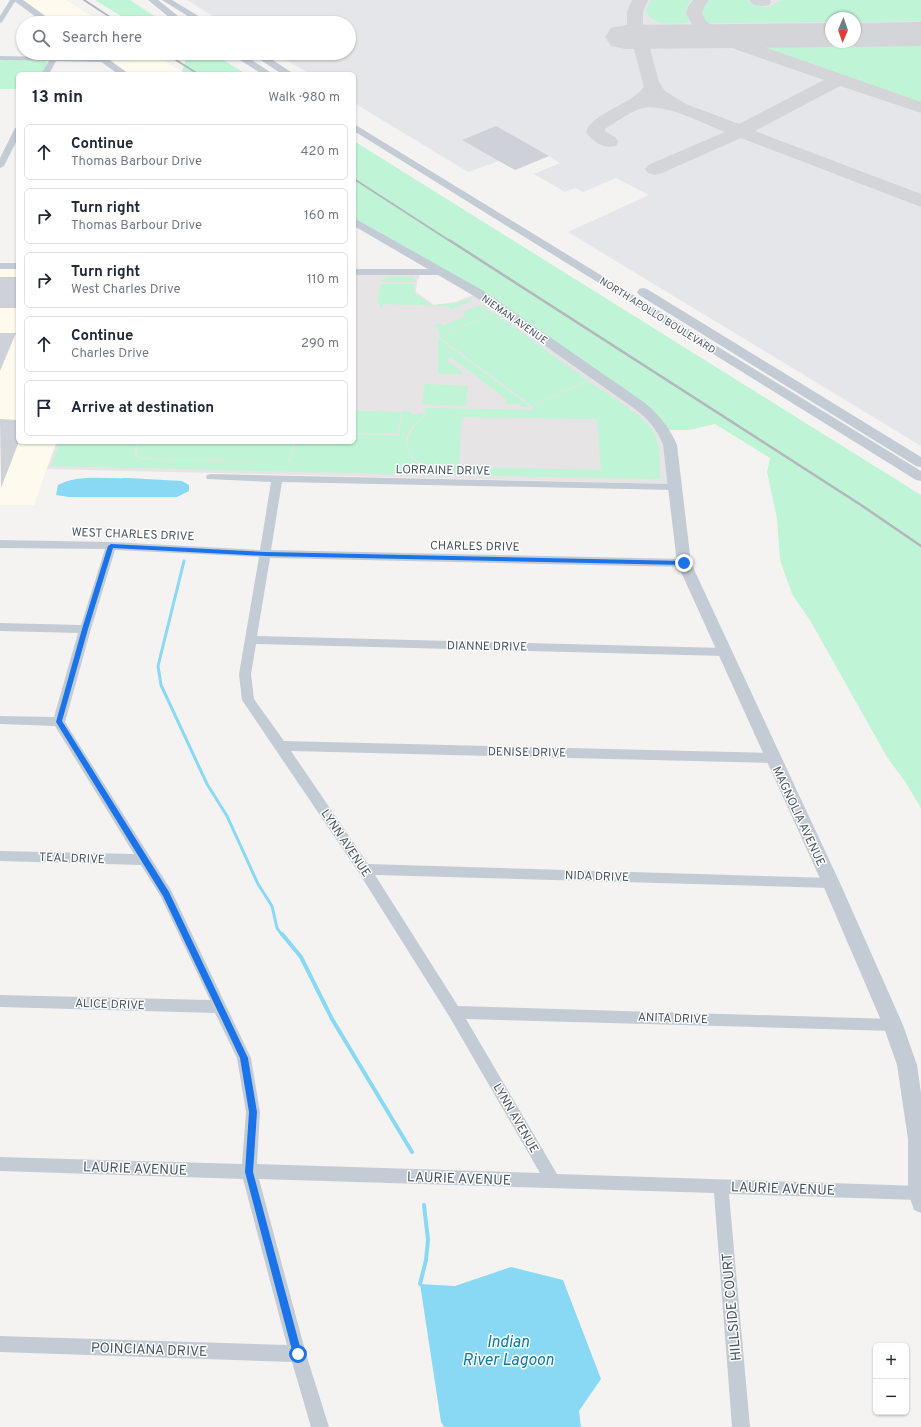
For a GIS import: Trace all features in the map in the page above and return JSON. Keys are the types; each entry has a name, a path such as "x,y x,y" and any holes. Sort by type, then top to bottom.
{"street":[{"path":"0,21 13,0"},
{"path":"16,0 40,16"},
{"path":"152,0 175,16"},
{"path":"166,0 193,16"},
{"path":"0,58 16,57"},
{"path":"46,72 53,60"},
{"path":"104,60 121,72"},
{"path":"245,60 265,72"},
{"path":"266,60 286,72"},
{"name":"NORTH APOLLO BOULEVARD","path":"356,128 921,477"},
{"path":"0,166 4,152 16,133"},
{"path":"4,152 16,152"},
{"name":"NORTH APOLLO BOULEVARD","path":"416,153 921,463"},
{"name":"NIEMAN AVENUE","path":"356,222 478,293 640,406 655,419 666,432"},
{"path":"0,266 16,266"},
{"path":"356,272 441,272"},
{"name":"MAGNOLIA AVENUE","path":"666,432 670,445 684,563 772,758 831,882 893,1025 906,1065 918,1139 919,1197"},
{"name":"LORRAINE DRIVE","path":"211,477 675,488"},
{"name":"LYNN AVENUE","path":"277,479 266,554 245,674 248,700 364,869 454,1012 553,1181"},
{"name":"WEST CHARLES DRIVE","path":"0,544 111,546 266,554"},
{"path":"111,546 85,629 59,722 166,894 244,1058 253,1112 249,1172 298,1354 320,1427"},
{"name":"CHARLES DRIVE","path":"266,554 684,563"},
{"path":"0,627 85,629"},
{"name":"DIANNE DRIVE","path":"251,640 724,652"},
{"path":"0,720 59,722"},
{"name":"DENISE DRIVE","path":"281,746 772,758"},
{"name":"TEAL DRIVE","path":"0,856 144,860"},
{"name":"NIDA DRIVE","path":"364,869 831,882"},
{"name":"ALICE DRIVE","path":"0,1001 220,1007"},
{"name":"ANITA DRIVE","path":"454,1012 893,1025"},
{"name":"LAURIE AVENUE","path":"0,1164 721,1186 919,1197"},
{"name":"HILLSIDE COURT","path":"721,1186 741,1427"},
{"name":"POINCIANA DRIVE","path":"0,1344 298,1354"}],"shaded area":[{"path":"17,0 66,0 91,16 40,16"},
{"path":"187,0 921,0 921,446 568,232 649,195 616,178 583,192 575,188 565,192 534,174 560,163 549,156 515,170 499,161 468,172 356,104 356,72 307,72 286,60 356,60 356,16 213,16"},
{"path":"163,60 182,72 125,72 110,61"},
{"path":"0,266 16,266 16,444 55,444 34,505 0,505"},
{"path":"356,272 421,272 417,282 416,292 434,305 455,302 478,293 655,419 675,484 47,469 56,444 356,444"}],"green space":[{"path":"95,0 130,0 154,16 121,16"},
{"path":"652,0 691,0 686,8 689,23 672,24 655,20 647,13 646,9"},
{"path":"704,0 744,0 766,8 782,0 921,0 921,21 861,22 861,12 825,12 825,22 704,23 698,16"},
{"path":"861,46 921,46 921,104 766,50 770,47 861,48"},
{"path":"0,60 44,61 48,63 43,72 16,72 16,89 0,89"},
{"path":"186,60 223,60 243,72 183,72 182,71"},
{"path":"356,142 921,495 921,808 906,783 887,757 811,622 792,594 780,560 777,518 767,472 770,458 715,424 689,430 669,430 443,270 356,219"},
{"path":"389,277 412,277 416,280 415,282 382,282 381,280"},
{"path":"381,284 414,284 414,293 432,305 456,303 470,299 471,301 452,309 450,309 449,306 383,304 382,308 377,301"},
{"path":"481,306 492,313 440,336 438,327 433,327 439,323 443,326 466,316 463,312"},
{"path":"494,313 587,380 532,406 439,337"},
{"path":"438,338 529,407 521,407 520,404 506,404 506,399 451,357 446,359 462,372 462,374 438,374"},
{"path":"587,381 632,410 653,431 659,448 660,479 457,475 444,473 422,464 413,457 408,449 408,440 413,430 424,418 425,408 532,410 532,407","holes":["462,417 597,419 601,470 459,467"]},
{"path":"425,384 468,386 466,406 422,404"},
{"path":"356,411 401,412 398,434 356,433"},
{"path":"410,411 412,415 423,413 423,418 412,427 408,434 406,440 408,452 411,457 421,466 441,475 51,466 59,444 137,444 134,454 141,459 285,462 291,460 295,444 356,444 356,434 399,435 402,412"},
{"path":"138,444 293,444 291,458 285,462 141,458 136,454"}],"water":[{"path":"128,478 182,481 189,485 189,491 177,497 69,497 56,495 58,485 74,479"},
{"name":"Indian River Lagoon","path":"511,1267 563,1280 601,1379 579,1411 581,1427 444,1427 441,1422 420,1284 455,1286"}],"building":[{"path":"496,126 549,156 515,170 462,140"},
{"path":"0,277 16,277 16,308 0,308"},
{"path":"0,333 16,333 0,371"},
{"path":"0,419 16,420 16,444 18,444 1,488"}],"waterway":[{"path":"184,561 158,666 161,685 207,784 227,816 258,884 272,906 277,928 282,935"},
{"path":"282,934 301,957 332,1019 412,1152"},
{"path":"420,1284 426,1260 428,1240 424,1205"}],"taxiway":[{"path":"640,0 635,12 635,23 650,82 652,87 662,98 679,107"},
{"path":"701,0 696,7 694,14 700,24 715,36 839,79"},
{"path":"757,0 763,2"},
{"path":"740,131 839,79"},
{"path":"839,79 921,108"},
{"path":"609,142 595,132 597,126 644,99 650,91"},
{"path":"637,104 652,101 667,103 740,131"},
{"path":"655,169 740,131"},
{"path":"740,131 921,201"}],"runway":[{"path":"861,35 921,34"},
{"path":"626,37 825,35"}],"railway":[{"path":"84,0 108,16"},
{"path":"176,60 195,72"},
{"path":"356,180 450,241"},
{"path":"449,240 861,505 921,546"}],"route":[{"path":"298,1354 249,1172 253,1112 244,1058 166,894 59,722 85,629 111,546 215,550 266,554 684,563"}]}
